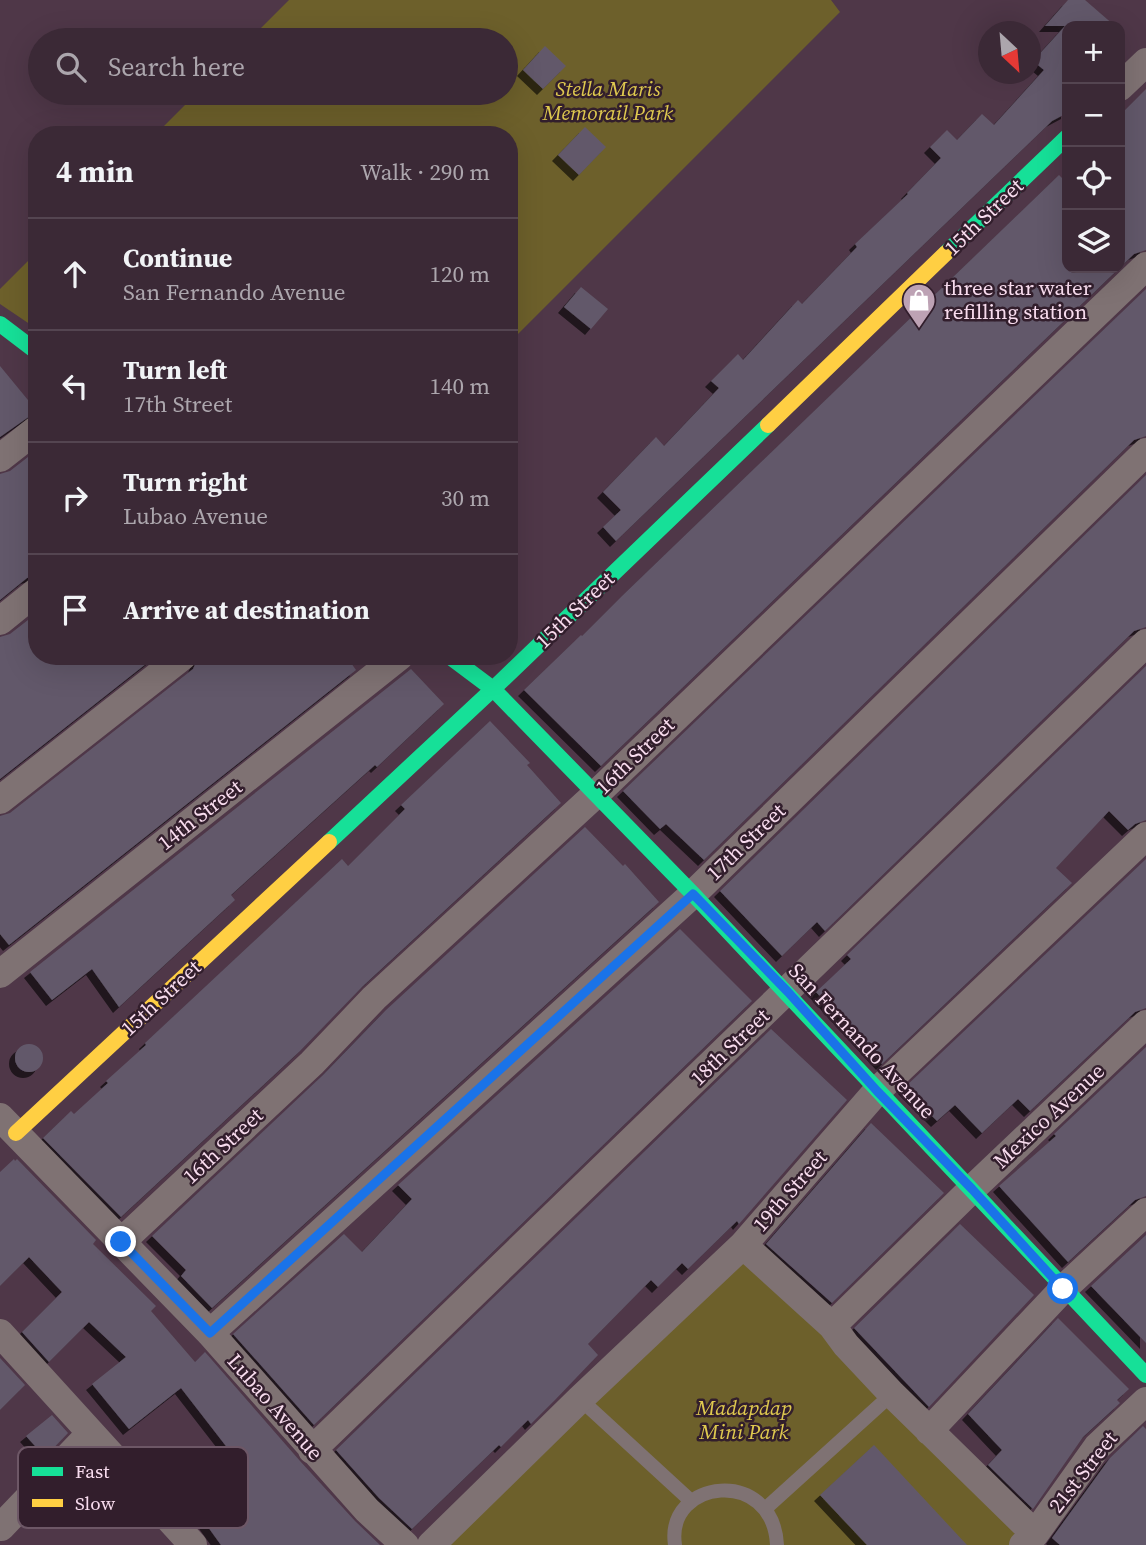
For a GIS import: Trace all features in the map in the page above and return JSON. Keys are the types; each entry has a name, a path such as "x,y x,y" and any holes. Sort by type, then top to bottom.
{"street":[{"name":"15th Street","path":"518,664 1062,142"},
{"name":"16th Street","path":"121,1242 312,1063 374,998 595,795 1146,266"},
{"path":"0,324 28,345"},
{"path":"0,458 28,436"},
{"name":"17th Street","path":"210,1333 693,894 1146,452"},
{"path":"0,621 28,598"},
{"name":"18th Street","path":"312,1450 1146,643"},
{"path":"0,800 172,665"},
{"name":"14th Street","path":"0,974 389,665"},
{"name":"San Fernando Avenue","path":"461,665 492,689 788,992 877,1091 1146,1375"},
{"name":"15th Street","path":"8,1125 517,665"},
{"name":"19th Street","path":"431,1545 743,1245 877,1091 1146,836"},
{"name":"Mexico Avenue","path":"832,1326 1146,1024"},
{"name":"Lubao Avenue","path":"8,1125 210,1333 366,1510 405,1545"},
{"path":"929,1431 1063,1289 1146,1212"},
{"path":"743,1245 832,1326 846,1345 1029,1539"},
{"path":"0,1333 104,1447"},
{"name":"21st Street","path":"1029,1539 1097,1447 1146,1401"},
{"path":"78,1447 91,1433"},
{"path":"1,1527 18,1509"},
{"path":"178,1528 193,1545"}],"lane":[{"path":"765,1509 892,1394"},
{"path":"580,1399 691,1501"},
{"path":"675,1545 676,1522 691,1501 716,1489 745,1492 765,1509 776,1529 777,1545"}],"green space":[{"name":"Stella Maris Memorail Park","path":"289,0 831,0 840,12 518,334 518,126 164,126 185,105 518,105 518,28 261,28"},
{"path":"28,261 28,323 0,304 0,289"},
{"name":"Madapdap Mini Park","path":"743,1245 970,1472 1023,1545 431,1545"}],"building":[{"path":"1068,0 1085,0 1109,21 1062,21 1062,26 1045,26"},
{"path":"1062,29 1062,116 1052,121 616,541 603,527 621,510 603,492 656,437 664,446 719,388 711,381 738,354 743,360 798,300 802,304 857,247 855,244 908,194 941,158 930,147 947,130 957,140 982,114 994,125 1031,84 1041,84 1041,73 1044,70 1041,68 1041,52"},
{"path":"545,46 566,66 543,89 523,70"},
{"path":"1146,89 1146,250 1134,254 1125,262 1125,110"},
{"path":"585,127 606,147 579,175 558,155"},
{"path":"1059,175 1062,178 1062,273 1114,273 601,766 524,690"},
{"path":"581,287 608,309 591,329 564,307"},
{"path":"1146,289 1146,436 1134,440 704,860 666,824 660,829 623,791"},
{"path":"0,366 28,400 28,417 0,437"},
{"path":"28,457 28,578 0,600 0,474 10,471"},
{"path":"1146,475 1146,627 1134,631 825,931 817,922 782,956 720,891"},
{"path":"28,620 28,665 145,665 0,779 0,637 10,634"},
{"path":"195,665 352,665 356,670 9,945 0,934 0,816 10,813"},
{"path":"1146,666 1146,820 1128,830 1109,811 1056,868 1072,883 882,1064 816,992 851,959 847,955"},
{"path":"411,669 444,704 377,767 375,765 231,895 235,900 119,1007 92,969 52,1000 30,972"},
{"path":"490,721 530,763 527,765 561,803 363,986 300,1051 121,1217 43,1138 71,1111 74,1114 108,1083 106,1081 146,1045 145,1043 342,859 348,866 405,809 401,805"},
{"path":"585,827 623,866 625,864 659,902 212,1308 181,1276 186,1270 152,1236 323,1075 386,1010"},
{"path":"1146,859 1146,1008 1135,1012 1030,1111 1018,1099 982,1133 955,1105 937,1121 904,1088"},
{"path":"680,929 752,1001 314,1425 233,1334 344,1234 362,1252 412,1199 398,1185"},
{"path":"771,1029 847,1100 739,1224 737,1221 688,1269 682,1263 658,1287 651,1280 588,1344 598,1355 555,1400 531,1424 528,1420 501,1447 499,1445 412,1529 379,1498 336,1450"},
{"path":"29,1044 39,1048 43,1058 39,1068 29,1072 19,1068 15,1058 19,1048"},
{"path":"1146,1047 1146,1196 1135,1200 1068,1262 999,1186 1056,1136 1054,1134"},
{"path":"871,1123 944,1193 832,1303 766,1244"},
{"path":"17,1159 96,1240 93,1244 156,1306 151,1311 195,1362 205,1352 300,1461 380,1545 221,1545 209,1528 248,1528 248,1447 227,1447 181,1388 129,1429 92,1384 126,1357 89,1322 49,1362 22,1332 62,1292 29,1257 0,1286 0,1172"},
{"path":"960,1224 1034,1295 929,1407 854,1328"},
{"path":"1146,1235 1146,1343 1091,1286"},
{"path":"1058,1318 1129,1389 1117,1400 1120,1403 1083,1437 1033,1509 988,1465 1002,1450 968,1414"},
{"path":"0,1358 25,1385 0,1410"},
{"path":"52,1415 68,1433 55,1447 36,1447 26,1436"},
{"path":"1143,1426 1146,1429 1146,1545 1060,1545 1052,1538 1110,1458"},
{"path":"874,1445 967,1545 867,1545 820,1495"}],"traffic: fast":[{"path":"946,253 1062,142"},
{"path":"0,324 28,345"},
{"path":"329,842 768,425"},
{"path":"461,665 493,689 693,894 1146,1375"}],"traffic: slow":[{"path":"768,425 946,253"},
{"path":"16,1133 329,842"}],"place":[{"name":"three star water refilling station","path":"919,330"}],"route":[{"path":"121,1242 210,1333 693,894 788,992 1063,1289"}]}
